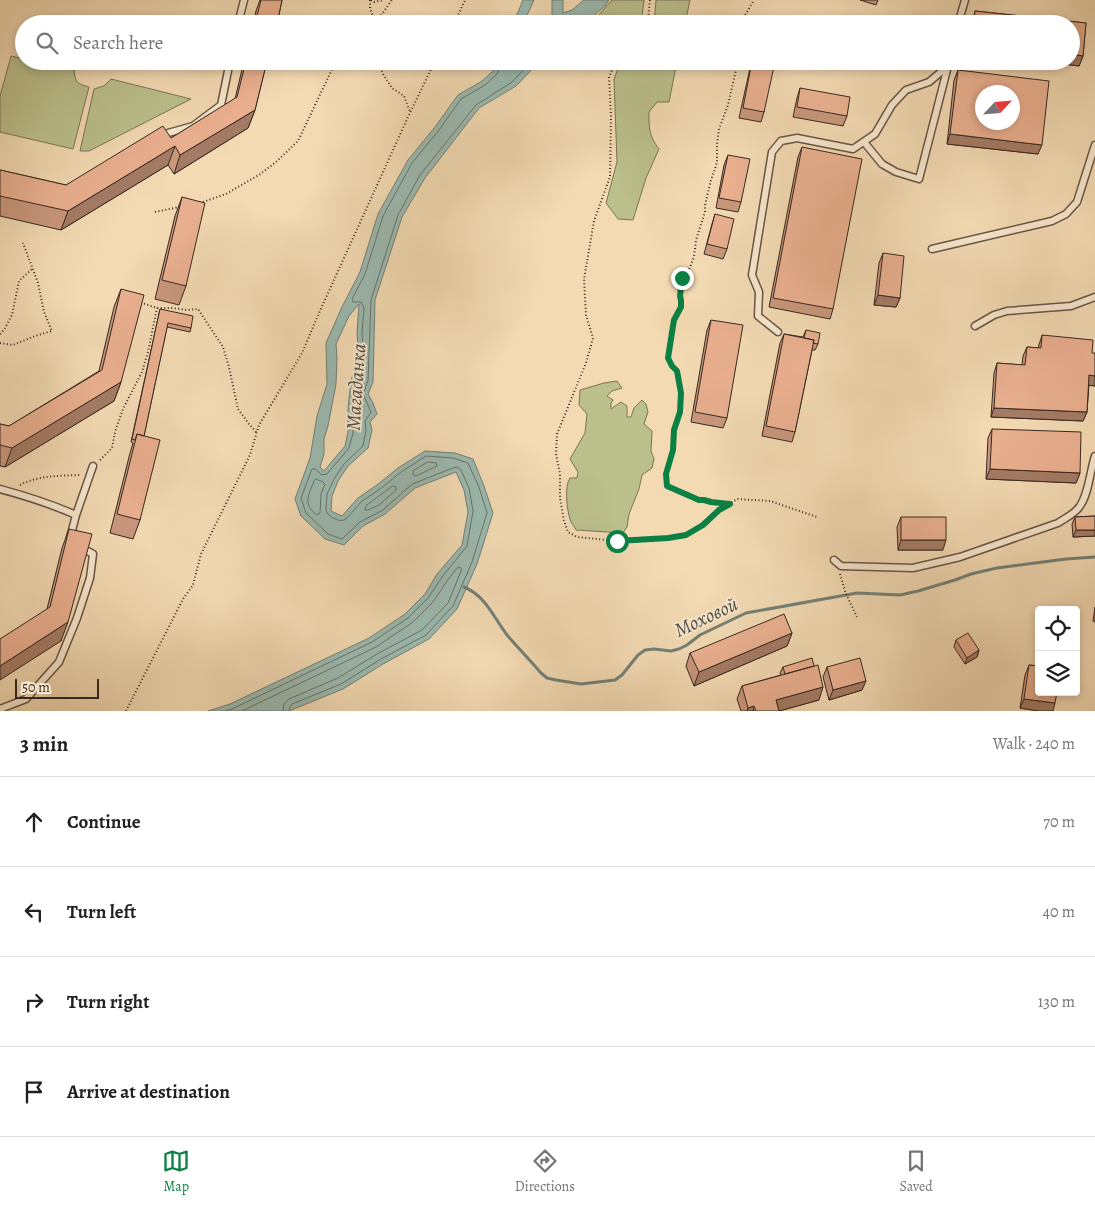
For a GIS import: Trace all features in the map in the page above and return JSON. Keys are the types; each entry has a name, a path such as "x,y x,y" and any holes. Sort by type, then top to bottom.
{"lane":[{"path":"240,15 244,0"},
{"path":"961,15 965,0"},
{"path":"156,136 192,126 221,105 228,70"},
{"path":"778,332 758,316 759,292 752,275 772,152 781,140 797,138 853,149 875,134 892,105 906,90 929,82 942,70"},
{"path":"864,142 882,164 896,172 919,179 946,70"},
{"path":"932,249 1052,221 1066,214 1077,202 1095,145"},
{"path":"975,326 994,315 1007,311 1071,306 1095,298"},
{"path":"834,560 841,566 913,568 960,557 1058,523 1080,507 1085,496 1095,456"},
{"path":"0,709 26,699 60,662 77,618 90,578 93,554 69,541 93,466"},
{"path":"0,490 53,504 76,515"}],"path":[{"path":"372,15 371,0 374,2 382,0"},
{"path":"380,15 392,0"},
{"path":"458,15 465,0"},
{"path":"648,15 650,0"},
{"path":"745,15 754,0"},
{"path":"198,203 208,202 226,194 259,175 276,162 298,140 332,70"},
{"path":"381,70 392,88 404,96 410,112"},
{"path":"126,711 182,599 193,585 201,554 250,455 259,425 302,353 318,313 431,70"},
{"path":"612,70 609,77 611,116 610,177 594,222 584,279 586,315 592,338 586,363 557,434 556,454 560,474 560,498 564,522 568,532 577,537 617,541 686,535 703,525 719,510 737,499 770,501 817,517"},
{"path":"730,504 692,498 667,486 666,474 673,450 674,430 681,400 677,371 668,358 674,320 681,307 681,281 688,272 694,257 696,240 715,169 719,129 728,105 736,70"},
{"path":"155,212 182,207"},
{"path":"0,343 13,345 52,331 44,312 38,283 23,243"},
{"path":"0,334 12,315 20,281 32,269"},
{"path":"139,297 142,303 157,308 198,310 223,347 230,367 238,409 257,432"},
{"path":"8,492 22,483 36,478 84,474 112,448 115,432 124,409 142,372 157,308"},
{"path":"834,560 846,594 857,617"}],"green space":[{"path":"612,0 644,0 642,15 599,15"},
{"path":"656,0 690,0 687,15 655,15"},
{"path":"11,56 15,57 15,70 74,70 77,82 89,87 73,149 0,132 0,96"},
{"path":"618,70 675,70 669,102 657,102 649,112 650,132 659,149 646,178 633,220 618,219 606,203 617,162 614,79"},
{"path":"111,79 191,99 89,151 80,151 94,89 104,86"},
{"path":"617,381 622,388 612,391 607,396 613,400 611,409 621,402 627,406 627,417 631,417 634,408 642,400 646,404 648,412 644,424 652,431 651,451 654,459 652,468 642,475 639,489 629,514 627,527 623,533 576,530 569,515 567,492 570,478 577,478 578,472 570,459 585,433 587,414 579,405 580,390"}],"water":[{"path":"523,0 534,0 527,15 517,15"},
{"path":"552,0 563,0 563,13 572,10 584,0 609,0 594,15 552,15"},
{"name":"Магаданка","path":"493,70 531,70 516,86 479,108 425,178 402,217 375,300 373,382 368,394 377,414 370,422 372,430 368,448 348,466 338,481 332,496 331,511 342,516 358,498 398,468 425,451 455,453 473,459 493,513 477,564 457,609 429,639 383,664 343,689 289,711 208,711 230,704 369,638 405,614 425,594 437,574 462,545 468,512 464,490 456,472 415,488 385,514 363,526 344,545 325,539 301,516 295,499 310,458 317,416 327,384 326,343 360,272 378,214 408,160 458,95 482,81","holes":["359,304 357,364 351,380 348,432 345,446 324,471 320,467 336,384 336,344 349,316"]}],"building":[{"path":"261,0 282,0 279,15 257,15"},
{"path":"975,11 1012,15 975,15"},
{"path":"1080,22 1086,23 1083,56 1080,56"},
{"path":"244,70 265,70 255,110 180,155 175,146 68,211 0,196 0,170 66,185 163,126 171,138 237,97"},
{"path":"750,70 773,70 764,112 743,108"},
{"path":"958,70 1049,81 1042,145 950,134"},
{"path":"800,88 850,97 847,116 797,107"},
{"path":"802,147 862,159 833,309 773,298"},
{"path":"728,155 750,159 741,202 719,198"},
{"path":"182,197 205,203 186,286 162,280"},
{"path":"715,214 734,219 727,249 707,244"},
{"path":"883,253 904,256 900,298 878,295"},
{"path":"121,289 144,295 121,382 12,448 0,445 0,424 9,426 102,370"},
{"path":"160,309 193,316 191,328 168,323 144,436 137,434 135,440 132,439"},
{"path":"711,320 743,325 727,418 695,412"},
{"path":"806,330 820,333 818,344 813,343 814,340 804,338"},
{"path":"784,334 814,340 795,432 766,426"},
{"path":"1042,335 1093,340 1092,353 1095,353 1095,376 1089,375 1087,412 994,408 997,363 1025,365 1027,347 1041,348"},
{"path":"992,429 1081,432 1080,473 990,469"},
{"path":"137,434 160,440 140,520 117,514"},
{"path":"1095,516 1095,530 1076,530 1075,517"},
{"path":"901,517 946,517 946,540 901,540"},
{"path":"69,529 92,534 68,622 0,666 0,639 50,607"},
{"path":"784,614 792,633 699,672 690,653"},
{"path":"968,633 979,650 967,658 956,640"},
{"path":"812,658 814,666 785,674 783,667"},
{"path":"860,658 866,681 833,690 827,667"},
{"path":"818,665 823,687 776,700 779,711 756,711 754,706 748,708 742,686"},
{"path":"1029,665 1035,666 1035,696 1056,696 1055,703 1024,699"}],"waterway":[{"name":"Моховой","path":"464,587 472,591 484,602 507,635 547,678 581,684 615,680 645,650 671,651 679,649 700,635 746,613 857,593 900,595 997,568 1095,557"}],"route":[{"path":"617,541 686,535 703,525 719,510 730,504 699,500 667,486 666,474 673,450 674,430 680,412 681,400 677,371 668,358 674,320 681,307 682,278"}]}
